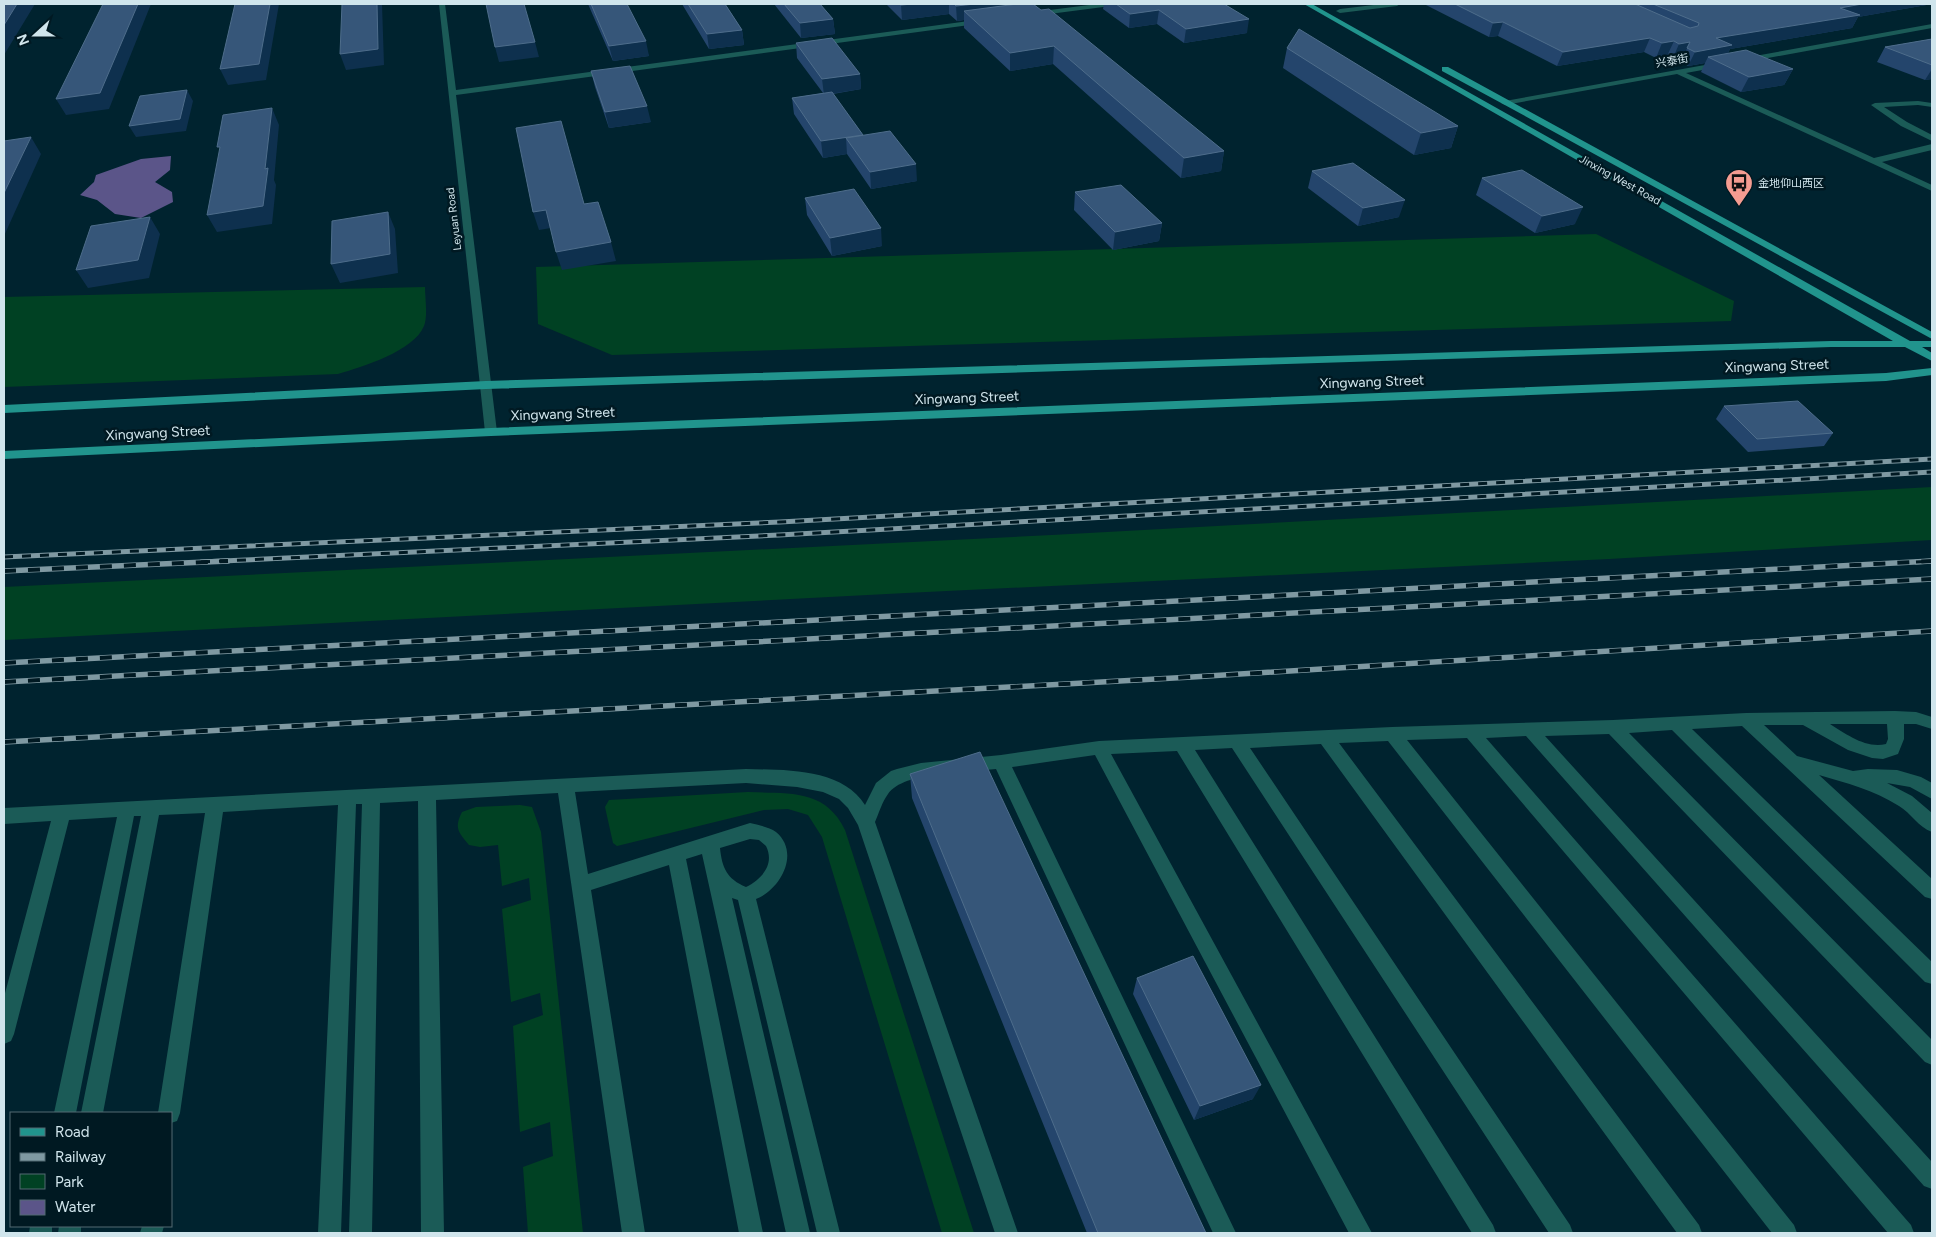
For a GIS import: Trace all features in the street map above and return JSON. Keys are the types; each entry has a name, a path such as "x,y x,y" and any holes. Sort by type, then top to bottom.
{"main road":[{"name":"Jinxing West Road","path":"1308,4 1932,358"},
{"path":"1327,4 1358,21"},
{"name":"Jinxing West Road","path":"1436,64 1609,162 1932,336"},
{"name":"Xingwang Street","path":"4,409 486,385 1811,345 1932,344"},
{"name":"Xingwang Street","path":"4,455 491,432 1886,377 1932,372"}],"street":[{"name":"Leyuan Road","path":"442,4 491,432"},
{"path":"1044,4 1053,11"},
{"path":"1024,15 1111,4"},
{"path":"1340,11 1398,4"},
{"path":"452,93 994,19"},
{"name":"兴泰街","path":"1505,103 1932,26"},
{"path":"1676,71 1932,188"},
{"path":"1932,105 1918,103 1875,105 1904,124 1932,138"},
{"path":"1874,161 1932,147"},
{"path":"1806,719 1868,751 1880,752 1892,749 1896,739 1895,717"},
{"path":"866,822 882,788 898,776 921,770 1001,762 1099,748 1392,734 1613,727 1746,719 1895,717 1916,718 1932,723"},
{"path":"1746,719 1932,891"},
{"path":"1675,723 1932,975"},
{"path":"1613,727 1932,1056"},
{"path":"1530,730 1932,1178"},
{"path":"1471,732 1903,1233"},
{"path":"1392,734 1786,1233"},
{"path":"1325,738 1691,1233"},
{"path":"1237,742 1562,1233"},
{"path":"1182,744 1485,1233"},
{"path":"1099,748 1361,1233"},
{"path":"1791,761 1868,782 1906,801 1932,824"},
{"path":"1001,762 1225,1233"},
{"path":"4,816 372,798 746,776 777,777 806,781 846,794 866,822 1007,1233"},
{"path":"1847,776 1914,780 1932,792"},
{"path":"566,787 633,1233"},
{"path":"427,794 433,1233"},
{"path":"361,1233 372,798"},
{"path":"330,1233 347,799"},
{"path":"169,1112 215,806"},
{"path":"92,1112 151,809"},
{"path":"65,1112 127,810"},
{"path":"4,1034 62,813"},
{"path":"582,884 750,831 772,839 778,852 779,864 771,878 762,888 746,894 730,889 718,879"},
{"path":"710,843 712,860 718,879 798,1233"},
{"path":"676,854 751,1233"},
{"path":"746,894 829,1233"}],"green space":[{"path":"1596,234 1734,301 1731,321 612,355 538,324 536,267"},
{"path":"425,287 426,317 424,326 410,343 386,357 338,374 4,387 4,297"},
{"path":"1932,487 1932,540 1609,559 4,640 4,587 1052,535"},
{"path":"748,792 791,794 816,800 837,816 845,830 974,1233 942,1233 822,837 808,815 788,809 764,810 617,846 613,843 605,807 609,800"},
{"path":"520,805 532,807 541,832 583,1233 528,1233 523,1167 553,1156 550,1122 520,1132 513,1026 543,1015 540,993 511,1002 502,909 531,900 529,878 502,886 498,845 480,847 469,845 458,830 458,822 462,812 476,807"}],"water":[{"path":"171,156 170,170 155,182 172,192 173,202 141,218 115,214 97,200 80,195 94,182 96,175 141,159"}],"building":[{"path":"4,4 17,4 4,25"},
{"path":"103,4 138,4 100,93 56,99"},
{"path":"235,4 270,4 259,64 220,69"},
{"path":"342,4 377,4 378,49 340,54"},
{"path":"486,4 524,4 535,42 495,47"},
{"path":"591,4 627,4 646,41 609,46"},
{"path":"688,4 725,4 742,30 707,34"},
{"path":"784,4 820,4 833,19 800,23"},
{"path":"954,4 975,4 956,6"},
{"path":"1017,4 1033,4 1041,10 1049,9 1224,151 1184,158 1054,46 1010,53 964,11"},
{"path":"1116,4 1224,4 1249,19 1186,29 1159,10 1130,14"},
{"path":"1455,4 1635,4 1690,28 1698,26 1699,23 1653,4 1862,4 1840,8 1860,15 1716,38 1732,45 1695,52 1687,48 1690,42 1679,44 1674,41 1662,43 1650,38 1563,52 1503,22 1493,23"},
{"path":"1299,29 1458,126 1421,133 1287,48"},
{"path":"832,38 860,74 822,79 796,43"},
{"path":"1932,39 1932,65 1885,47"},
{"path":"1746,50 1793,69 1749,77 1708,57"},
{"path":"630,66 647,106 605,112 591,71"},
{"path":"187,90 180,119 129,126 140,96"},
{"path":"832,92 863,135 821,141 792,98"},
{"path":"272,108 265,169 268,168 263,206 207,215 220,147 217,147 223,115"},
{"path":"561,121 584,204 598,202 611,242 556,252 546,210 533,212 516,128"},
{"path":"890,131 916,164 870,172 846,138"},
{"path":"31,137 4,193 4,141"},
{"path":"1353,163 1405,200 1363,208 1312,171"},
{"path":"1522,170 1583,207 1542,216 1482,178"},
{"path":"1121,185 1162,223 1115,232 1075,192"},
{"path":"854,189 881,228 830,238 805,198"},
{"path":"388,212 390,254 331,264 332,221"},
{"path":"150,217 138,260 76,270 91,226"},
{"path":"1798,401 1833,433 1757,439 1724,406"},
{"path":"980,752 1206,1233 1098,1233 910,774"},
{"path":"1193,956 1261,1085 1200,1106 1137,978"}],"railway":[{"path":"4,557 780,522 1932,459"},
{"path":"201,562 779,535 1932,472"},
{"path":"4,571 228,561"},
{"path":"4,663 1932,561 1916,562"},
{"path":"4,682 1932,579"},
{"path":"4,742 1192,677 1932,631"}],"place":[{"name":"金地仰山西区","path":"1739,207"}]}
